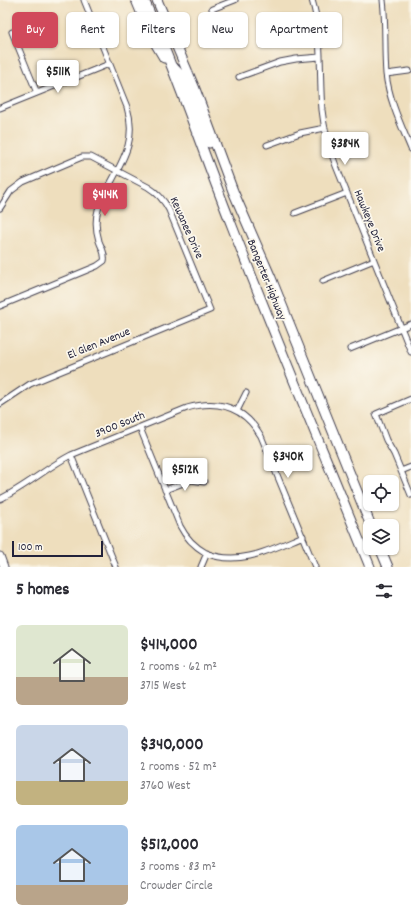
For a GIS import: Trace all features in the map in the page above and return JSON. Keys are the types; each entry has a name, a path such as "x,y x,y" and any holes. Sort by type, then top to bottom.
{"highway":[{"path":"136,0 156,45 162,55 179,72 183,79 224,182 233,191"},
{"name":"Bangerter Highway","path":"144,0 172,66 204,155 254,282 370,567"},
{"name":"Bangerter Highway","path":"157,0 195,89 233,191 271,278 368,519"},
{"path":"383,555 388,567"}],"street":[{"path":"0,306 98,266 104,261 104,255 97,231 97,216 102,200 118,171 128,148 130,123 127,108 84,0"},
{"path":"212,9 235,0"},
{"name":"Hawkeye Drive","path":"312,0 318,30 322,107 325,128 333,160 411,352"},
{"path":"382,0 386,74 392,101 411,149"},
{"path":"19,48 37,93"},
{"path":"239,77 280,62 320,57"},
{"path":"0,108 109,64"},
{"path":"386,74 409,71"},
{"path":"267,145 300,133 325,128"},
{"name":"Kewanee Drive","path":"0,208 8,195 22,182 84,157 91,157 153,190 164,201 210,310"},
{"path":"295,213 346,193"},
{"path":"323,281 374,260"},
{"name":"El Glen Avenue","path":"0,404 33,382 210,310"},
{"path":"350,349 411,324"},
{"path":"246,393 237,410 249,420 261,436 315,567"},
{"path":"411,399 376,414 411,495"},
{"name":"3900 South","path":"0,499 71,455 188,408 200,405 220,405 237,410"},
{"path":"140,428 180,526 196,547 222,559 243,559 302,536"},
{"path":"71,455 116,567"},
{"path":"401,471 411,467"},
{"path":"165,490 191,480 204,482"},
{"path":"201,567 207,553"},
{"path":"0,556 4,567"}]}
